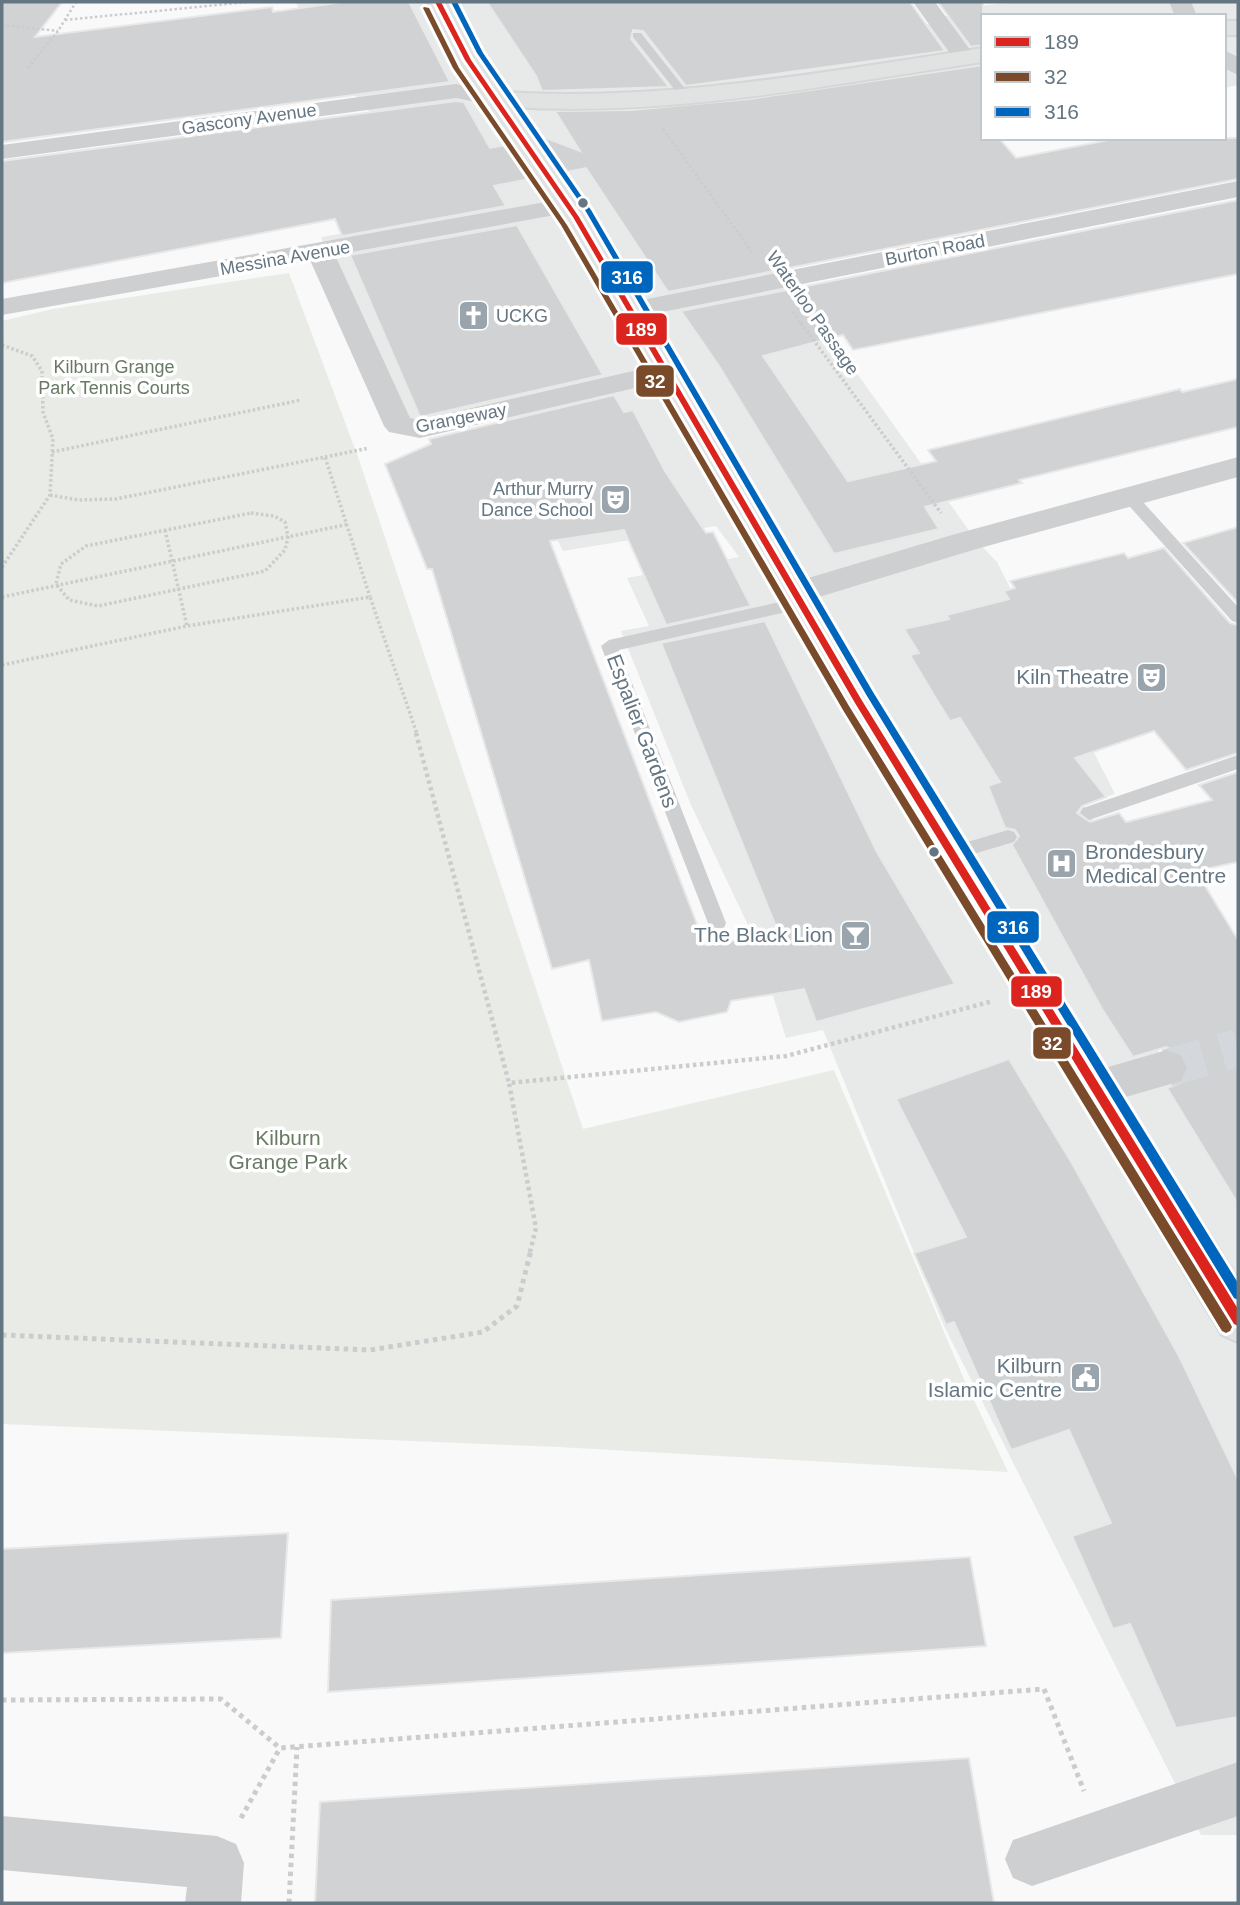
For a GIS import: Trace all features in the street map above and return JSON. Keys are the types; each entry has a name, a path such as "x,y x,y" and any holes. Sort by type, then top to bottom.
{"main road":[{"path":"438,2 468,60 568,206 632,310 858,701 1034,990 1098,1087 1238,1320"},
{"path":"496,99 546,104 686,97 974,56"}],"street":[{"path":"924,2 974,56"},
{"name":"Gascony Avenue","path":"2,152 456,91 496,99"},
{"name":"Burton Road","path":"632,310 1238,189"},
{"name":"Messina Avenue","path":"2,307 568,206"},
{"name":"Grangeway","path":"320,252 399,426 420,429 668,372"},
{"path":"799,598 962,542 1238,467"},
{"path":"1098,1087 1167,1068"},
{"path":"1032,1859 1238,1789"},
{"path":"2,1843 215,1883"}],"lane":[{"path":"637,35 686,97"},
{"path":"1128,495 1238,617"},
{"name":"Espalier Gardens","path":"717,923 608,646 799,598"},
{"path":"1089,813 1238,762"},
{"path":"953,853 1008,837"}],"path":[{"path":"28,68 58,31 76,2"},
{"path":"65,20 248,2"},
{"path":"2,25 58,31"},
{"name":"Waterloo Passage","path":"642,99 771,283 962,542"},
{"path":"2,345 32,356 42,371 43,412 53,439 50,495 2,567"},
{"path":"52,452 301,400"},
{"path":"2,1335 370,1350 483,1332 517,1306 536,1228 509,1083 411,713 325,457 116,499 78,500 50,495"},
{"path":"251,513 274,516 285,522 290,536 289,545 279,559 265,571 98,606 78,606 61,593 55,574 58,566 71,553 86,546 165,530 251,513"},
{"path":"2,597 171,559 349,524"},
{"path":"165,530 187,626"},
{"path":"2,666 187,626 370,597"},
{"path":"509,1083 786,1056 1034,990"},
{"path":"2,1700 220,1699 280,1748 1044,1689 1101,1835"},
{"path":"289,1903 297,1747"},
{"path":"215,1883 280,1748"}],"shaded area":[{"path":"296,2 775,2 793,51 909,32 967,7 1018,2 1238,2 1238,85 1226,88 1226,14 981,14 981,138 729,194 975,539 997,562 1115,794 1083,804 1158,923 1090,940 1238,1181 1238,1835 1201,1835 944,1326 823,1030 786,1038 757,944 691,805 621,631 649,626 627,578 739,557 716,526 563,551 495,411 393,430 321,237 423,220 374,116 325,64"}],"green space":[{"name":"Kilburn Grange Park","path":"289,273 358,457 583,1129 834,1070 963,1377 1008,1472 559,1447 2,1424 2,321 53,309"}],"building":[{"path":"2,2 62,2 35,37 272,7 273,12 343,2 409,2 450,82 2,142"},
{"path":"487,2 910,2 945,51 686,86 643,31 633,30 631,39 669,87 542,91 536,76"},
{"path":"938,2 983,2 981,45 971,47"},
{"path":"981,65 981,140 1001,140 1016,158 1109,140 1238,138 1238,179 668,292 586,168 561,173 538,139 546,138 580,151 555,111 631,110 749,99"},
{"path":"464,102 490,148 511,144 534,178 494,186 506,206 342,236 335,219 2,283 2,161"},
{"path":"1238,200 1238,274 853,350 843,335 763,356 848,481 936,461 928,450 1180,389 1182,392 1238,379 1238,427 1019,480 1022,483 925,507 939,529 834,554 719,366 681,311"},
{"name":"UCKG","path":"517,225 603,375 420,417 350,255"},
{"path":"614,395 624,412 633,410 665,471 706,533 713,532 751,606 666,625 624,530 550,541 705,945 779,934 661,643 765,621 877,852 955,984 816,1022 804,989 731,1001 727,1012 679,1022 656,1012 602,1021 589,960 552,969 432,569 427,569 385,464 431,444 429,439"},
{"path":"1238,527 1238,603 1183,543"},
{"path":"1164,548 1230,623 1238,625 1238,753 1186,770 1154,731 1075,758 1106,797 1082,806 1077,813 1090,822 1119,813 1126,822 1212,800 1199,785 1238,772 1238,862 1196,871 1238,940 1238,1204 1167,1088 1183,1082 1189,1069 1183,1054 1166,1047 1133,1057 1102,1009 1012,845 1019,836 1015,830 1005,828 988,786 1000,782 960,718 950,721 910,655 919,653 904,629 949,619 946,615 1009,599 1004,591 1015,588 1010,581 1124,553 1128,558"},
{"path":"1009,1059 1073,1165 1179,1356 1238,1479 1238,1717 1176,1728 1130,1624 1113,1629 1072,1536 1111,1523 1069,1430 1011,1450 954,1322 946,1325 914,1253 966,1237 896,1099"},
{"path":"288,1533 281,1638 2,1653 2,1549"},
{"path":"970,1557 986,1646 328,1692 331,1600"},
{"path":"969,1758 994,1903 315,1903 320,1802"}],"tunnel":[{"path":"1167,1068 1238,1048"}],"transit line":[{"name":"189","path":"438,2 468,60 576,217 858,701 1238,1320"},
{"name":"316","path":"454,2 480,53 588,210 870,694 1238,1294"},
{"name":"32","path":"426,8 456,68 564,225 846,708 1226,1327"}],"place":[{"name":"UCKG","path":"473,316"},
{"name":"Arthur Murry Dance School","path":"616,499"},
{"name":"Kiln Theatre","path":"1152,677"},
{"name":"Brondesbury Medical Centre","path":"1062,864"},
{"name":"The Black Lion","path":"856,935"},
{"name":"Kilburn Islamic Centre","path":"1085,1378"}],"park label":[{"name":"Kilburn Grange Park Tennis Courts","path":"114,377"}]}
